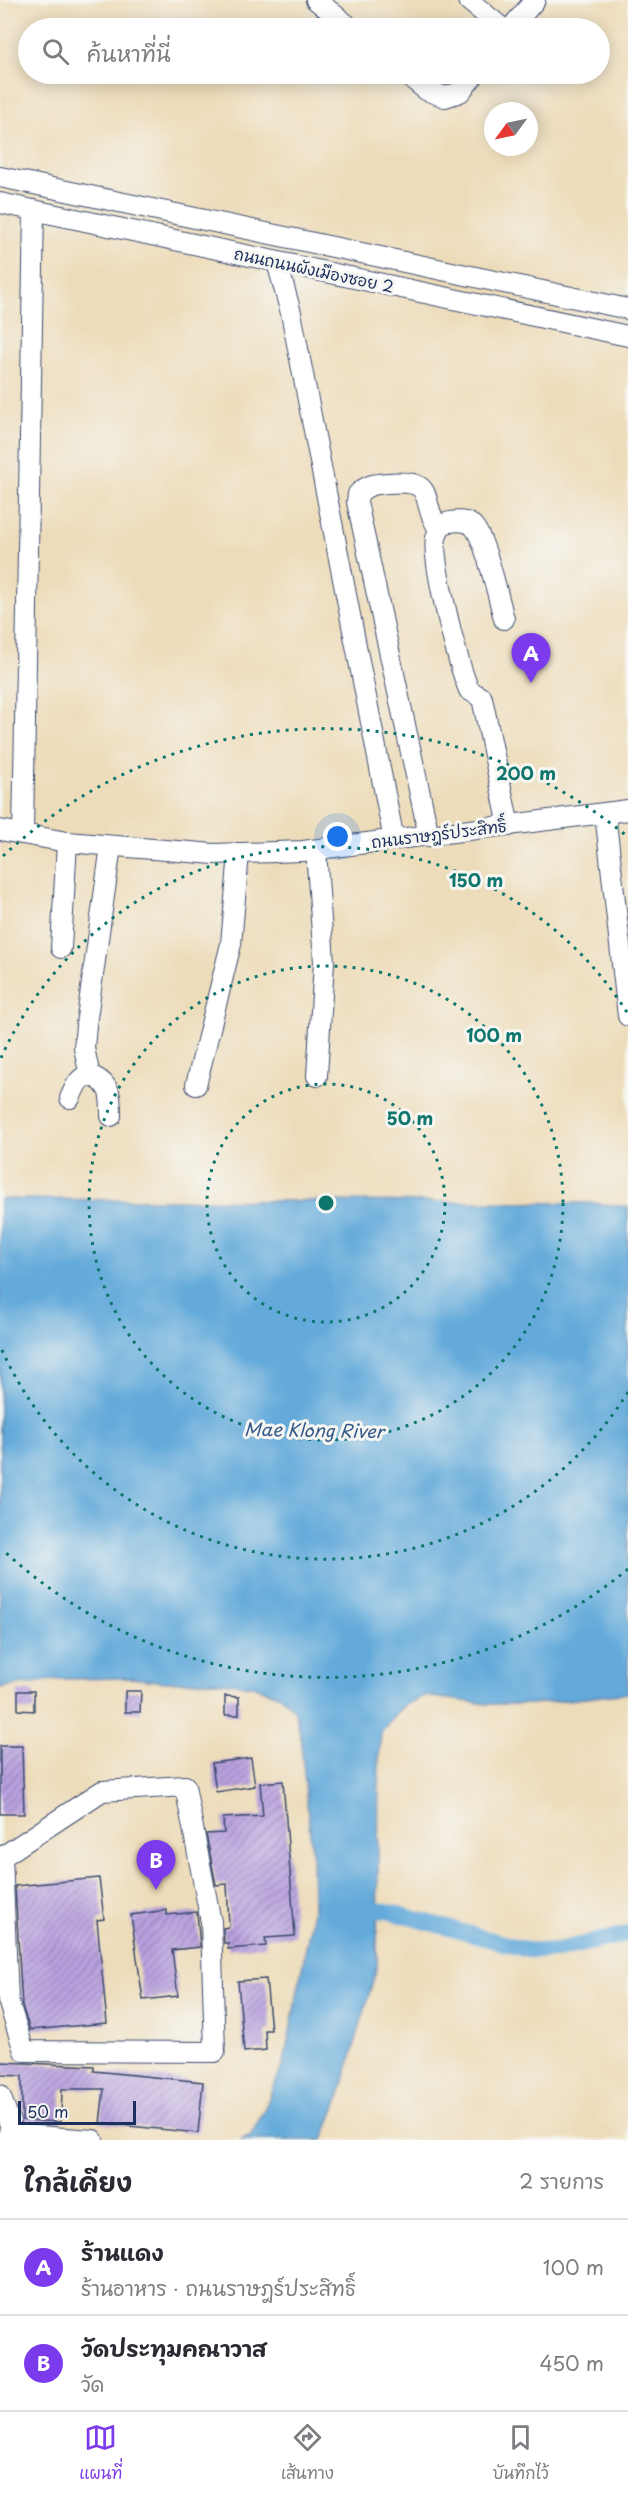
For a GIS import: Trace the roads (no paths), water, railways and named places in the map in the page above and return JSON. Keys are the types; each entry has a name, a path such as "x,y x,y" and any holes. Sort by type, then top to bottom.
{"street":[{"path":"316,0 338,18"},
{"path":"468,0 490,18"},
{"path":"520,18 535,0"},
{"path":"418,84 426,90 445,97 460,92 467,84"},
{"name":"ถนนถนนผังเมืองซอย 2","path":"0,177 628,309"},
{"name":"ถนนถนนผังเมืองซอย 2","path":"0,203 628,336"},
{"path":"22,834 34,210"},
{"path":"293,238 283,263 291,313 394,840"},
{"path":"429,836 357,502 358,494 370,484 410,481 421,487 428,498 439,529"},
{"path":"504,619 480,535 471,524 451,520 441,525 435,539 436,558 452,633 464,679 470,690 482,698 509,826"},
{"name":"ถนนราษฎร์ประสิทธิ์","path":"0,830 67,842 214,854 316,850 628,810"},
{"path":"605,813 628,1016"},
{"path":"61,948 67,842"},
{"path":"90,1076 84,1048 86,1026 111,846"},
{"path":"316,850 324,962 317,1076"},
{"path":"196,1085 231,944 240,853"},
{"path":"70,1098 80,1080 90,1076 104,1083 109,1094 111,1116"},
{"path":"185,1786 211,1922 215,2052 24,2051 4,2001 2,1857 102,1791 185,1786"},
{"path":"0,2095 10,2122 9,2137 93,2140"}],"water":[{"name":"Mae Klong River","path":"0,1199 594,1203 628,1207 628,1693 533,1704 487,1704 424,1696 404,1705 381,1733 377,1967 339,2098 323,2140 240,2140 251,2135 284,2063 313,1911 312,1853 300,1733 295,1711 282,1697 273,1693 252,1686 214,1681 166,1682 131,1678 59,1679 0,1688"}],"waterway":[{"path":"354,1909 387,1911 528,1950 553,1951 628,1934"}],"place":[{"name":"ร้านแดง","path":"531,683"},
{"name":"วัดประทุมคณาวาส","path":"156,1890"}]}
